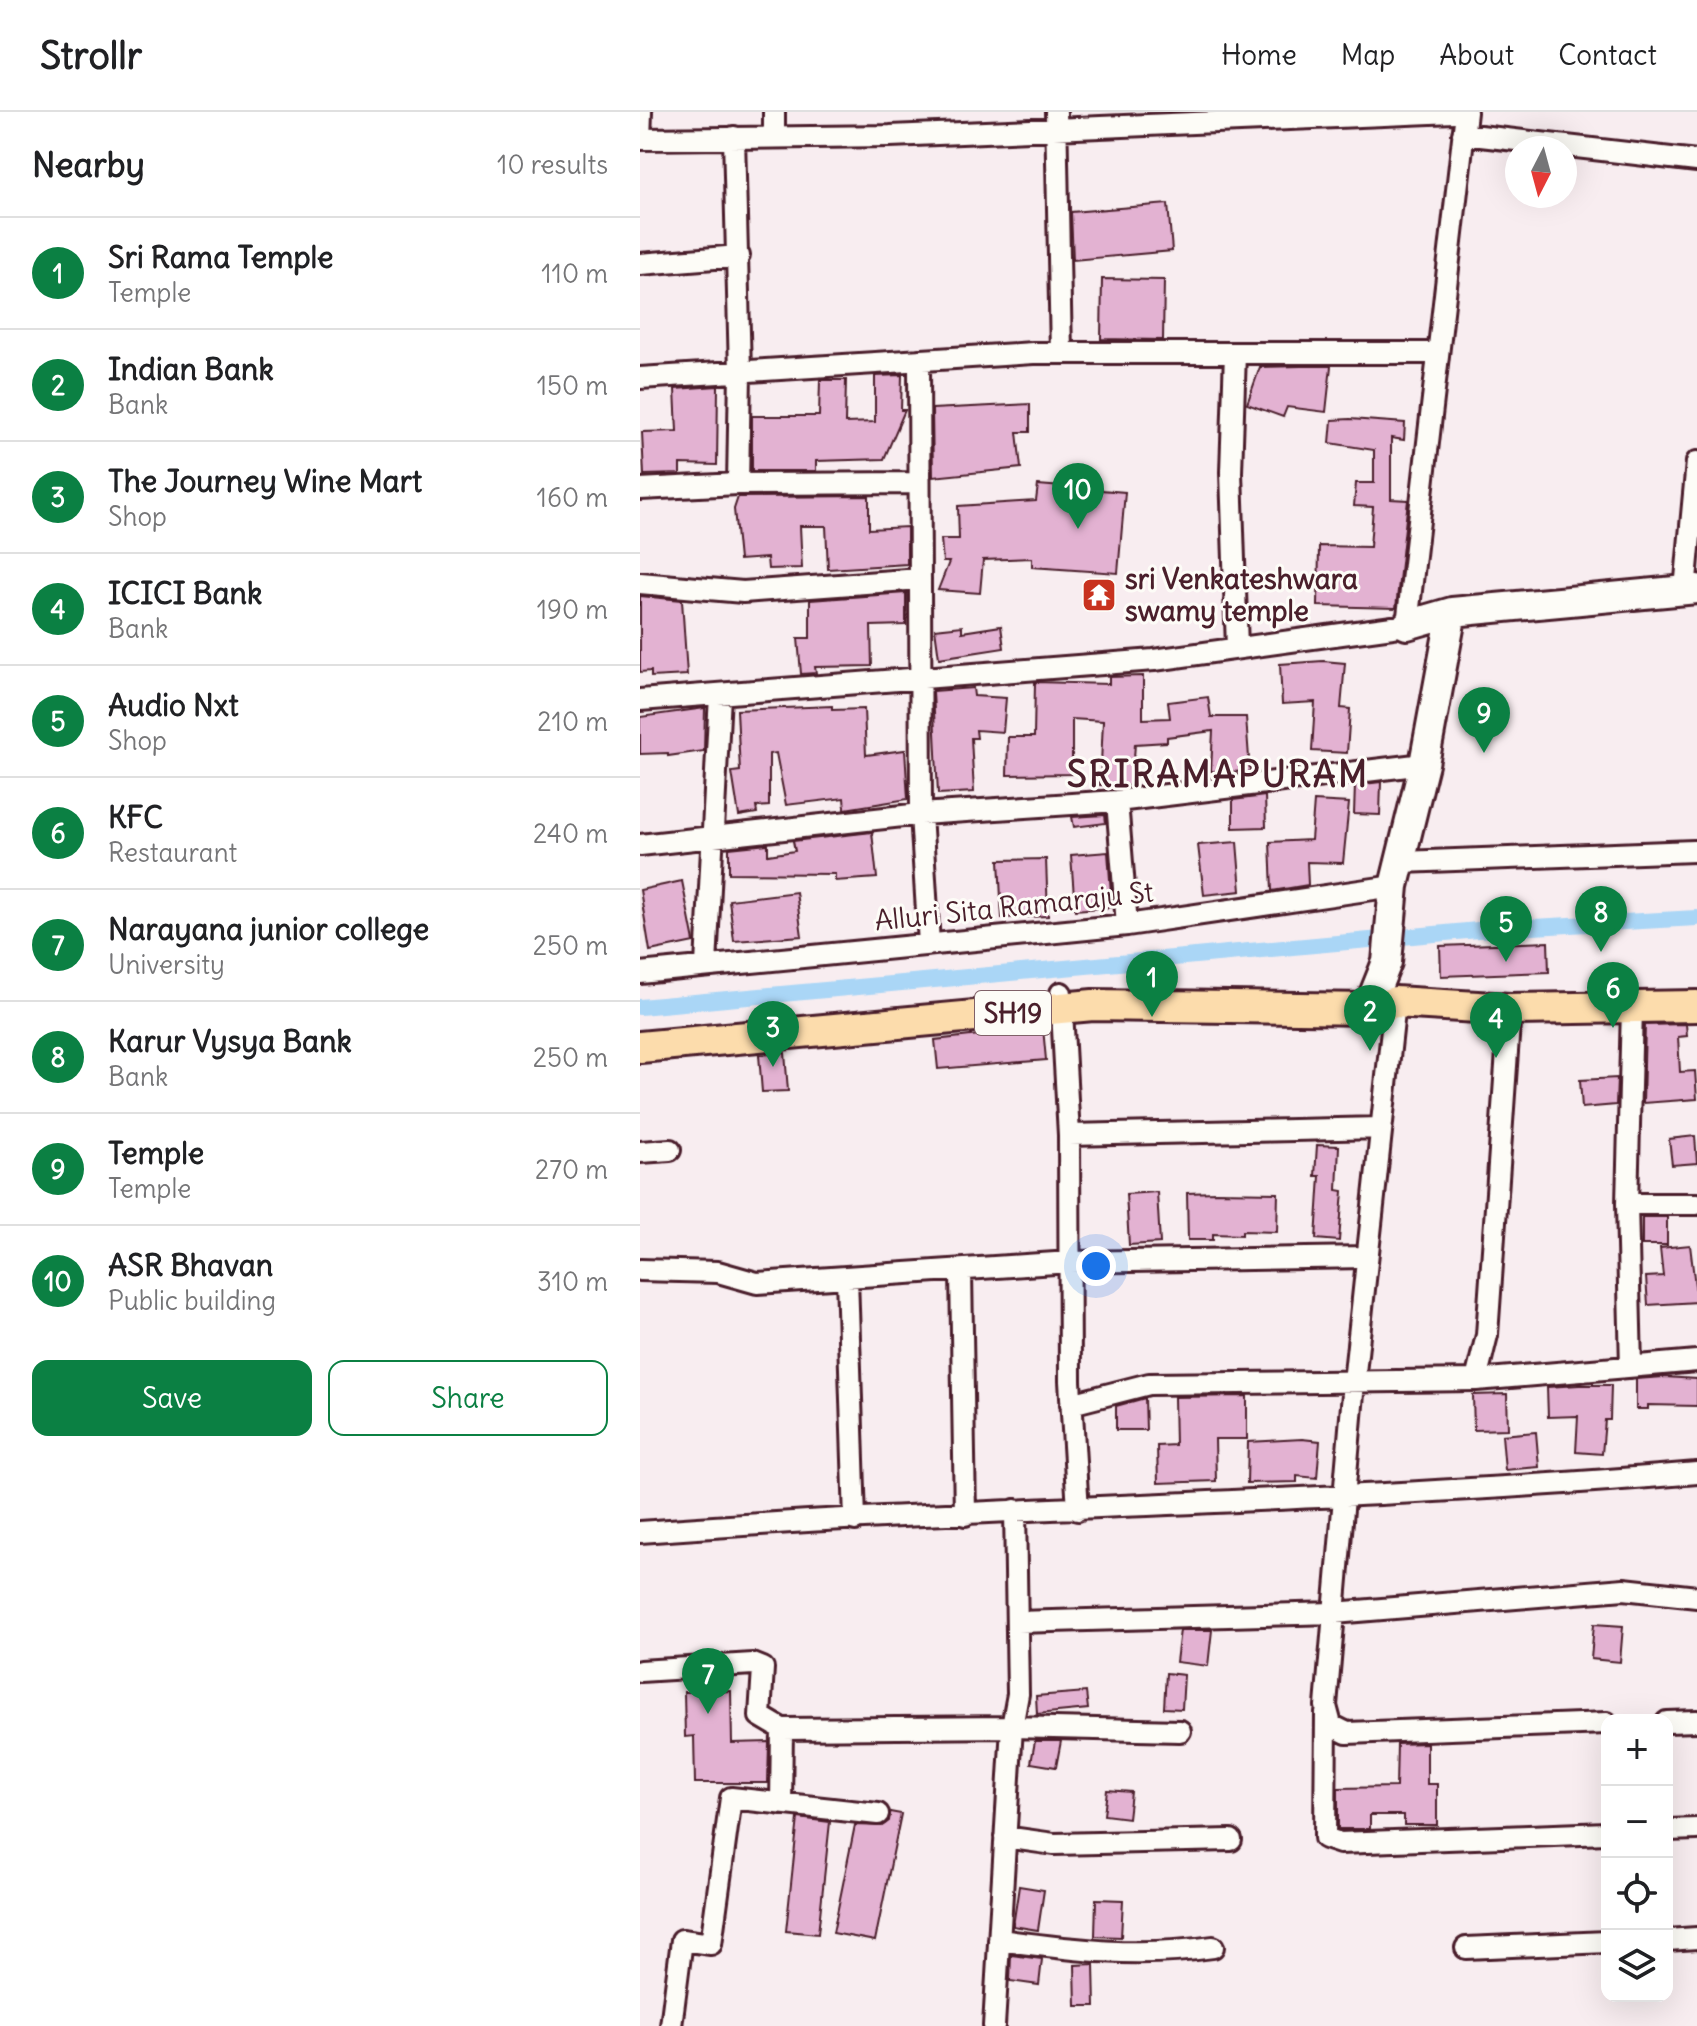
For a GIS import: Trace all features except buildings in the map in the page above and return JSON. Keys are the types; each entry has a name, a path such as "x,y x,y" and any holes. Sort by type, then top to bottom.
{"main road":[{"path":"1407,625 1467,611 1691,589"},
{"path":"1381,1003 1395,885 1424,764 1467,611"},
{"name":"SH19","path":"640,1047 1061,1000"},
{"name":"SH19","path":"640,1032 1061,1000 1093,1005 1381,1003 1510,1009 1697,1006"}],"street":[{"path":"641,112 640,139 890,136 1056,120 1454,112"},
{"path":"774,112 774,136"},
{"path":"640,700 1154,660 1407,625 1466,112"},
{"path":"1056,120 1061,353"},
{"path":"1463,134 1697,161"},
{"path":"734,137 739,256 738,484"},
{"path":"640,264 739,256"},
{"path":"640,378 1061,353 1438,353"},
{"path":"1235,353 1231,472 1237,648"},
{"path":"919,360 921,814 929,944"},
{"path":"1691,589 1697,462"},
{"path":"640,489 738,484 918,483"},
{"path":"640,583 743,592 920,579"},
{"path":"706,965 720,695"},
{"path":"640,845 921,814 1117,801 1424,764"},
{"path":"1117,801 1127,925"},
{"name":"Alluri Sita Ramaraju St","path":"640,973 1127,925 1395,885 1694,851"},
{"path":"1061,1000 1069,1135 1071,1404 1078,1510"},
{"path":"1381,1003 1381,1128 1354,1382 1326,1706 1325,1838 1340,1843 1601,1833"},
{"path":"1631,1367 1627,1204 1632,1007"},
{"path":"1476,1380 1487,1335 1510,1009"},
{"path":"1069,1135 1381,1128"},
{"path":"640,1152 670,1150"},
{"path":"1627,1204 1697,1204"},
{"path":"640,1270 718,1272 757,1283 961,1272 1070,1262 1367,1257"},
{"path":"961,1272 965,1515"},
{"path":"847,1278 855,1520"},
{"path":"1071,1404 1149,1384 1476,1380 1697,1361"},
{"path":"640,1532 1015,1510 1078,1510 1344,1497 1697,1473"},
{"path":"994,2026 1012,1727 1018,1694 1015,1510"},
{"path":"1017,1622 1334,1613 1624,1589 1697,1597"},
{"path":"640,1671 753,1664 763,1668 765,1675 760,1716 782,1729 1012,1727 1180,1731"},
{"path":"1326,1706 1331,1725 1347,1733 1601,1723"},
{"path":"1673,1722 1697,1721"},
{"path":"781,1804 782,1729"},
{"path":"671,2026 682,1940 711,1944 731,1798 878,1814"},
{"path":"1673,1830 1697,1829"},
{"path":"1005,1837 1054,1844 1231,1840"},
{"path":"1673,1940 1697,1938"},
{"path":"999,1940 1105,1954 1167,1954 1213,1947"},
{"path":"1466,1948 1601,1942"}],"waterway":[{"path":"640,1007 1478,930 1697,918"}],"place":[{"name":"ASR Bhavan","path":"1078,529"},
{"name":"sri Venkateshwara swamy temple","path":"1099,595"},
{"name":"Temple","path":"1484,753"},
{"name":"Karur Vysya Bank","path":"1601,952"},
{"name":"Audio Nxt","path":"1506,962"},
{"name":"Sri Rama Temple","path":"1152,1017"},
{"name":"KFC","path":"1613,1028"},
{"name":"Indian Bank","path":"1370,1051"},
{"name":"ICICI Bank","path":"1496,1058"},
{"name":"The Journey Wine Mart","path":"773,1067"},
{"name":"Narayana junior college","path":"708,1714"}],"district":[{"name":"SRIRAMAPURAM","path":"1218,774"}]}
